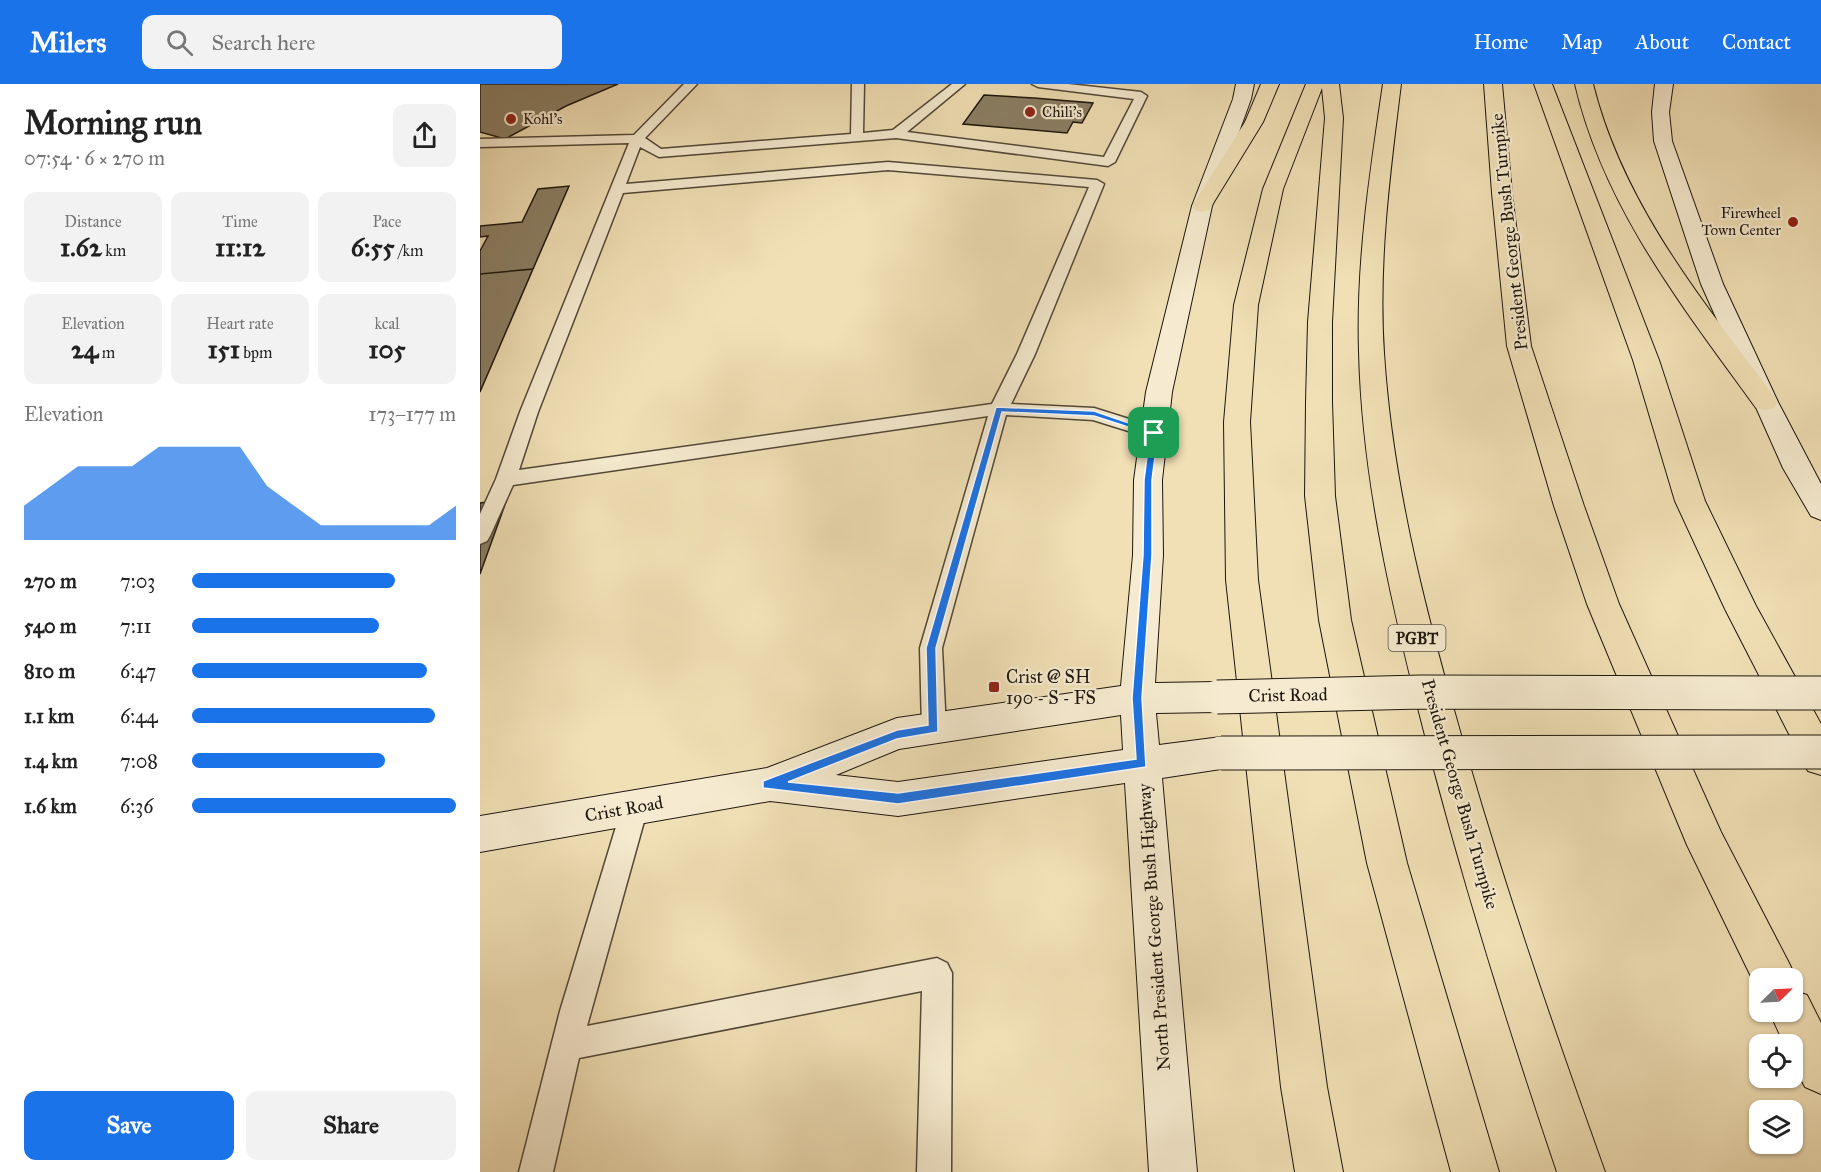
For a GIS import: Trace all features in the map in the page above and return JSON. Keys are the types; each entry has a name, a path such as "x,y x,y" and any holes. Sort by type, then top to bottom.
{"highway":[{"path":"1202,206 1254,122 1270,84"},
{"path":"1315,84 1273,189 1246,305 1237,422 1242,580 1304,1087 1319,1172"},
{"path":"1330,84 1334,118 1320,322 1319,402 1320,496 1335,620 1387,863 1475,1172"},
{"name":"President George Bush Turnpike","path":"1392,84 1376,207 1371,292 1374,387 1390,507 1411,615 1460,804 1513,975 1581,1172"},
{"name":"President George Bush Turnpike","path":"1493,84 1502,193 1520,346 1569,506 1603,604 1702,834 1769,968"},
{"path":"1543,84 1597,234 1646,360 1690,501 1741,609 1821,759"},
{"path":"1584,84 1597,132 1614,172 1648,237 1680,286 1765,402"},
{"path":"1796,1022 1821,1071"}],"main road":[{"name":"North President George Bush Highway","path":"1173,1172 1137,698 1148,555 1148,480 1159,392 1202,206 1242,99 1245,84"},
{"path":"1664,84 1660,100 1663,141 1712,284 1765,402 1797,468 1821,509"},
{"name":"Crist Road","path":"480,834 767,785 897,734 1137,698 1421,692 1821,693"},
{"name":"Crist Road","path":"767,785 898,799 1221,753 1821,752"}],"lane":[{"path":"480,536 506,479 529,412 637,139 691,84"},
{"path":"857,137 858,84"},
{"path":"896,134 959,84"},
{"path":"934,729 931,648 999,409 1026,354 1097,184 1143,90 1038,84"},
{"path":"480,143 637,139 659,153 896,134 1108,162"},
{"path":"617,189 888,166 1097,184"},
{"path":"506,479 999,409 1094,414 1154,433"},
{"path":"537,1172 575,1011 635,807"},
{"path":"567,1045 937,973 933,1172"}],"building":[{"name":"Kohl's","path":"480,84 618,84 566,106 505,139 480,132"},
{"name":"Chili's","path":"984,95 1093,103 1082,123 1073,122 1067,133 963,124"},
{"path":"569,186 533,269 480,274 480,251 488,236 480,237 480,226 522,222 538,189"},
{"path":"533,269 480,392 480,274"},
{"path":"507,499 480,574 480,503"}],"place":[{"name":"Chili's","path":"1030,112"},
{"name":"Kohl's","path":"511,119"},
{"name":"Firewheel Town Center","path":"1793,222"},
{"name":"Crist @ SH 190 - S - FS","path":"994,687"}],"route":[{"path":"999,409 1094,414 1154,433 1148,480 1148,555 1137,698 1142,764 898,799 767,785 897,734 934,729 931,648 999,409"}]}
